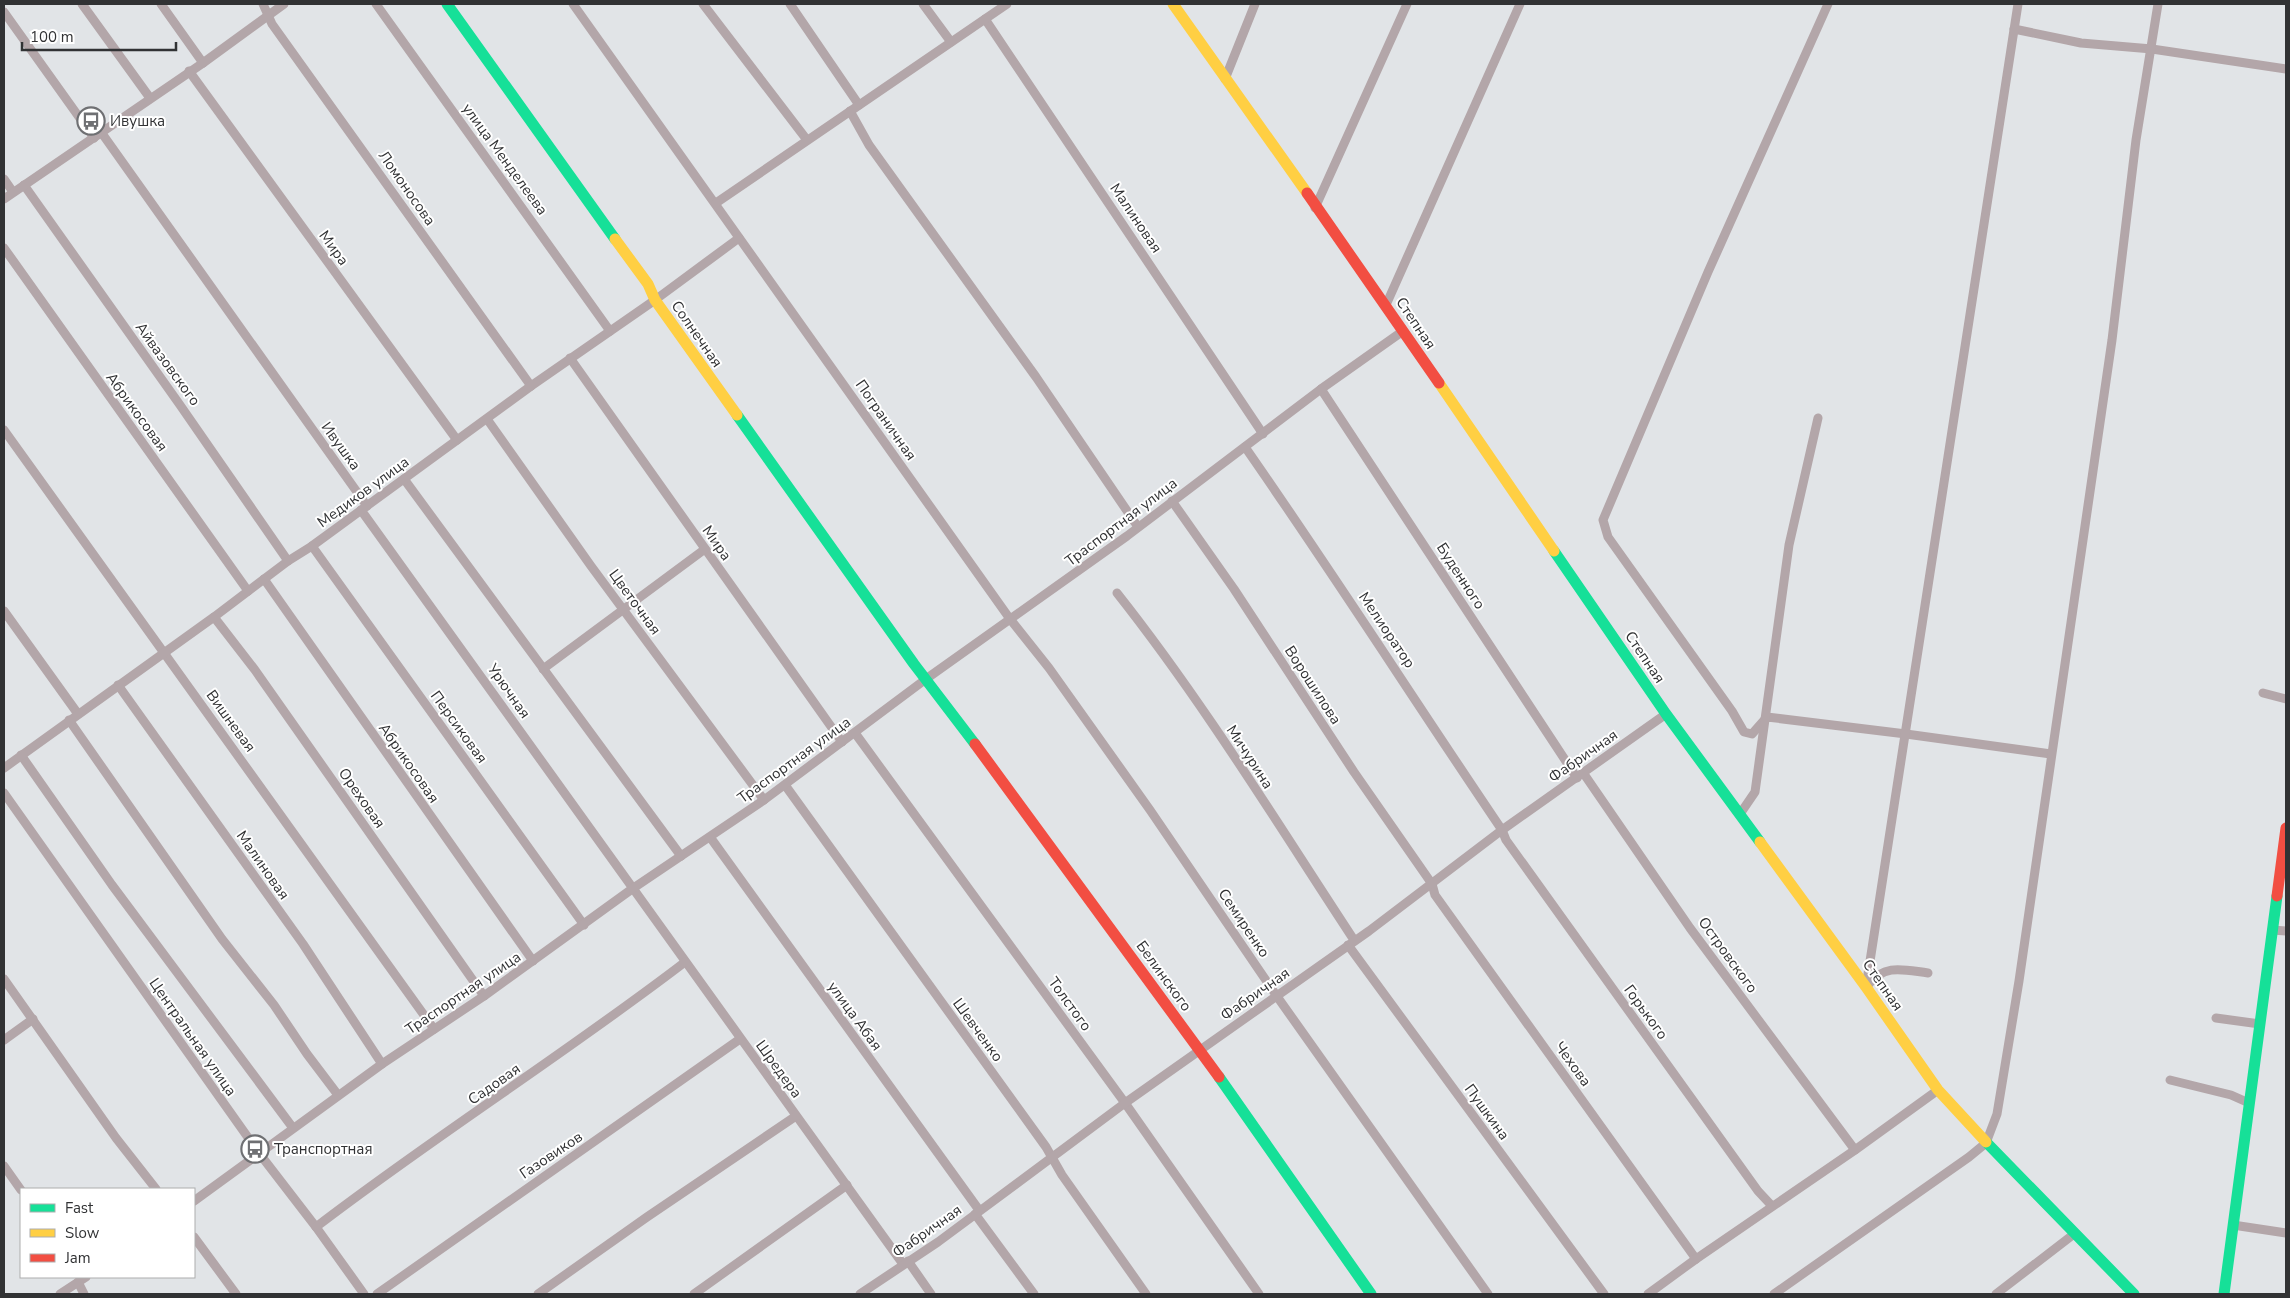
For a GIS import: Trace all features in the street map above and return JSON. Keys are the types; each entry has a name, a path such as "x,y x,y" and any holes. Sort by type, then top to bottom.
{"street":[{"path":"82,4 150,98"},
{"path":"160,4 203,63"},
{"name":"Ломоносова","path":"263,4 272,24 531,386"},
{"path":"4,199 203,63 284,4"},
{"name":"улица Менделеева","path":"376,4 610,331"},
{"name":"Солнечная","path":"447,4 648,284 655,300 826,542 926,679"},
{"name":"Пограничная","path":"573,4 1010,619"},
{"path":"703,4 808,140"},
{"path":"790,4 859,105"},
{"path":"923,4 950,42"},
{"path":"716,203 1007,4"},
{"name":"Степная","path":"1173,4 1315,208 1386,305 1666,714 1866,987 1938,1090 1986,1143 2134,1294"},
{"path":"1225,79 1255,4"},
{"path":"1315,208 1407,4"},
{"path":"1386,305 1520,4"},
{"path":"1767,718 1752,734 1744,732 1732,711 1608,537 1603,520 1704,281 1828,4"},
{"path":"1866,987 2018,4"},
{"path":"1774,1294 1946,1174 1986,1143 1997,1114 2018,991 2112,340 2136,140 2158,4"},
{"name":"Ивушка","path":"4,12 97,135 364,508"},
{"name":"Малиновая","path":"985,19 1263,434"},
{"path":"2014,29 2081,43 2152,49 2286,69"},
{"name":"Мира","path":"189,71 457,440"},
{"path":"850,111 869,144 1036,378 1138,527"},
{"path":"4,179 13,192"},
{"name":"Айвазовского","path":"24,185 288,561"},
{"name":"Медиков улица","path":"4,768 214,617 288,561 312,546 531,386 655,300 739,238"},
{"name":"Абрикосовая","path":"4,248 248,591"},
{"name":"Траспортная улица","path":"195,1200 382,1064 484,996 584,926 632,889 785,785 926,679 1138,527 1321,389 1403,332"},
{"name":"Мира","path":"570,358 842,742"},
{"name":"Буденного","path":"1321,389 1581,776"},
{"path":"1740,814 1755,792 1767,718 1789,545 1818,418"},
{"name":"Цветочная","path":"486,419 623,610 764,800"},
{"name":"Вишневая","path":"4,430 434,1029"},
{"name":"Мелиоратор","path":"1245,447 1336,578 1502,830"},
{"path":"404,479 681,856"},
{"name":"Ворошилова","path":"1172,501 1234,589 1354,772 1432,884"},
{"name":"Урючная","path":"364,508 632,889"},
{"name":"Персиковая","path":"312,546 584,926"},
{"path":"543,669 705,549"},
{"name":"Абрикосовая","path":"264,579 534,961"},
{"name":"Мичурина","path":"1116,593 1162,649 1197,700 1351,943"},
{"path":"4,611 78,714"},
{"name":"Ореховая","path":"214,617 255,670 484,996"},
{"name":"Семиренко","path":"1010,619 1049,668 1150,810 1276,995 1488,1294"},
{"name":"Белинского","path":"926,679 1200,1050 1371,1294"},
{"name":"Малиновая","path":"118,685 303,944 382,1064"},
{"path":"2263,693 2286,699"},
{"name":"Фабричная","path":"860,1294 977,1212 1125,1103 1165,1077 1432,884 1502,830 1581,776 1666,714"},
{"path":"1767,718 1906,734 2051,754"},
{"path":"69,720 222,939 274,1005 307,1054 338,1095"},
{"name":"Толстого","path":"855,733 1125,1103 1259,1294"},
{"path":"22,755 112,885 293,1128"},
{"name":"Островского","path":"1581,776 1690,928 1855,1150"},
{"name":"Шевченко","path":"785,785 1051,1157 1146,1294"},
{"name":"Центральная улица","path":"4,793 259,1153 316,1227 364,1294"},
{"path":"2224,1294 2286,828"},
{"name":"Горького","path":"1502,830 1506,840 1758,1191 1772,1206"},
{"name":"улица Абая","path":"710,837 1034,1294"},
{"name":"Чехова","path":"1432,884 1435,896 1696,1259"},
{"name":"Шредера","path":"632,889 796,1116 931,1294"},
{"path":"2272,930 2286,931"},
{"name":"Пушкина","path":"1351,943 1604,1294"},
{"name":"Садовая","path":"316,1227 362,1191 603,1024 685,962"},
{"path":"1866,987 1875,976 1882,972 1896,969 1928,973"},
{"path":"4,979 116,1138 155,1188"},
{"path":"2216,1018 2260,1024"},
{"path":"4,1040 33,1019"},
{"name":"Газовиков","path":"377,1294 740,1039"},
{"path":"2170,1080 2231,1095 2249,1103"},
{"path":"1648,1294 1938,1090"},
{"path":"538,1294 796,1116"},
{"path":"4,1166 20,1189"},
{"path":"694,1294 847,1185"},
{"path":"2233,1226 2286,1234"},
{"path":"1996,1294 2074,1234"},
{"path":"195,1238 236,1294"},
{"path":"60,1294 82,1278 84,1294"}],"traffic: fast":[{"path":"447,4 615,239"},
{"path":"737,415 914,664 975,744"},
{"path":"1554,551 1666,714 1760,842"},
{"path":"2224,1294 2277,896"},
{"path":"1219,1077 1371,1294"},
{"path":"1986,1142 2134,1294"}],"traffic: slow":[{"path":"1173,4 1307,193"},
{"path":"615,239 648,284 655,300 737,415"},
{"path":"1439,383 1554,551"},
{"path":"1760,842 1866,987 1938,1090 1986,1142"}],"traffic: jam":[{"path":"1307,193 1439,383"},
{"path":"975,744 1219,1077"},
{"path":"2277,896 2286,828"}],"place":[{"name":"Ивушка","path":"91,121"},
{"name":"Транспортная","path":"255,1149"}]}
